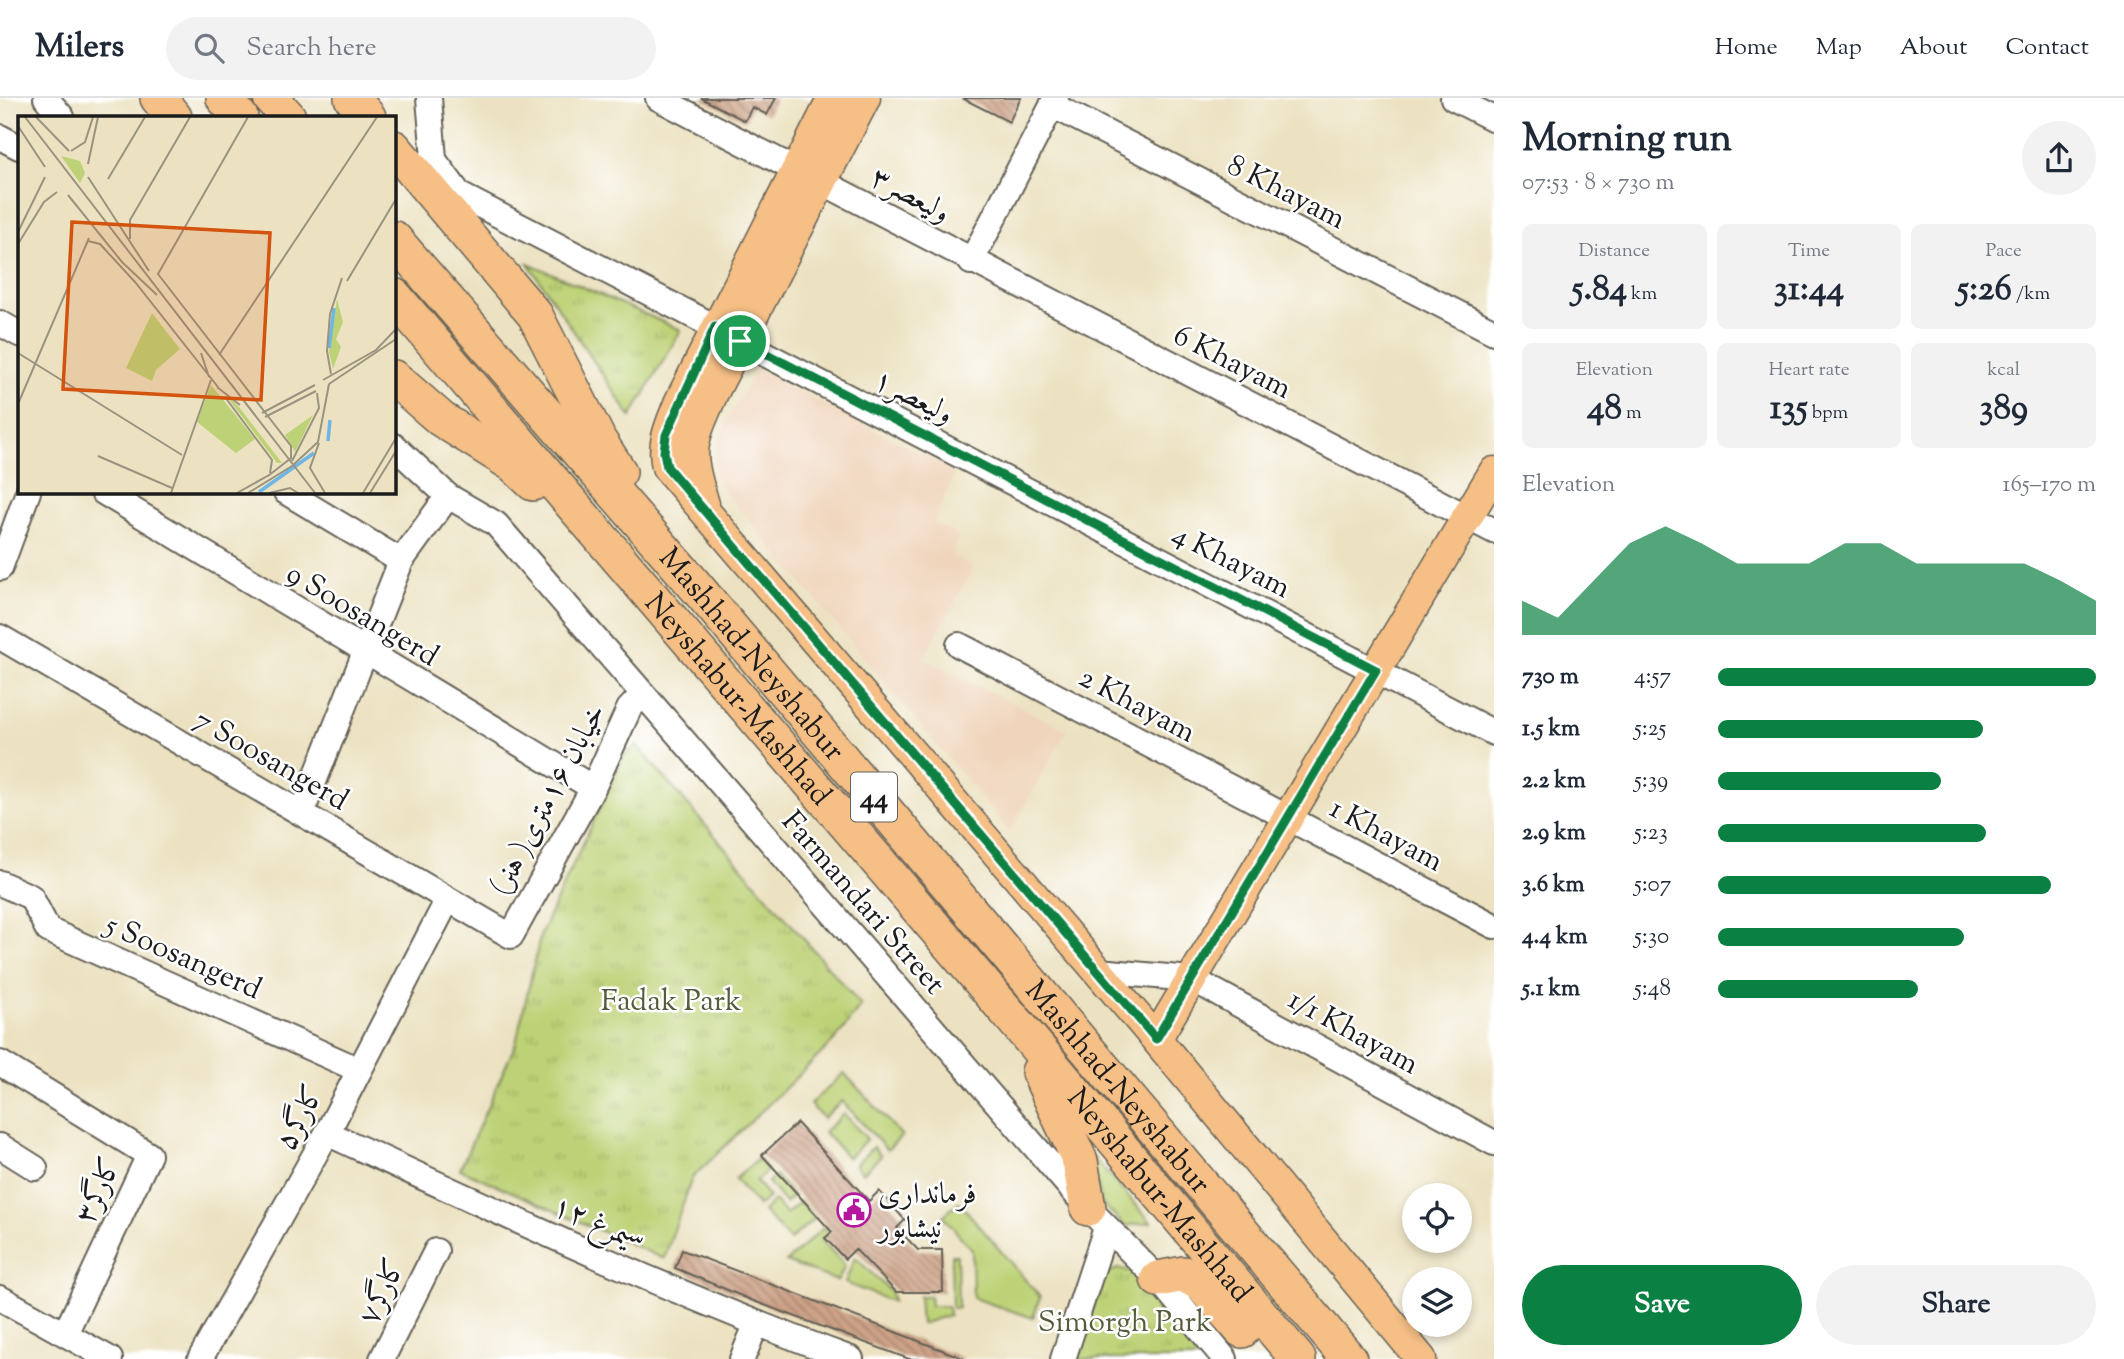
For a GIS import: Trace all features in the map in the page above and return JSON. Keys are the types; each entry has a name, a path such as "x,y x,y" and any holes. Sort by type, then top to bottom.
{"highway":[{"path":"158,98 173,116"},
{"path":"224,98 239,116"},
{"path":"271,98 287,116"},
{"path":"352,98 367,116"},
{"path":"396,150 535,315 599,441 692,582"},
{"name":"Mashhad-Neyshabur","path":"396,241 692,582 1349,1359"},
{"name":"Neyshabur-Mashhad","path":"396,298 1020,1027 1298,1359"},
{"path":"396,380 441,419 514,465 663,611"},
{"path":"1020,1027 1080,1161 1097,1218"},
{"path":"1158,1279 1184,1274 1201,1284 1267,1359"}],"main road":[{"path":"809,176 833,98"},
{"path":"865,98 809,176 728,334 693,439 693,467 707,514 1156,1039 1422,1359"},
{"path":"1156,1039 1494,472"}],"street":[{"path":"46,98 61,116"},
{"path":"429,98 432,157 443,206"},
{"name":"ولیعصر۳","path":"658,98 971,262"},
{"path":"1453,98 1494,119"},
{"path":"971,262 1054,102"},
{"name":"8 Khayam","path":"1054,102 1494,332"},
{"path":"0,137 18,146"},
{"name":"ولیعصر۱","path":"432,157 460,195 1060,506"},
{"name":"6 Khayam","path":"971,262 1494,531"},
{"path":"0,323 18,333"},
{"name":"Farmandari Street","path":"396,448 448,496 496,524 1097,1218 1158,1279 1225,1359"},
{"path":"0,568 7,526 27,494"},
{"name":"9 Soosangerd","path":"106,494 593,788"},
{"path":"289,494 401,561"},
{"path":"302,812 401,561 448,496"},
{"name":"4 Khayam","path":"1060,506 1494,733"},
{"name":"7 Soosangerd","path":"0,637 302,812 447,901 511,936"},
{"name":"2 Khayam","path":"959,645 1288,818"},
{"name":"خیابان ۱۶متری( هنر)","path":"511,936 593,788 629,709 643,694"},
{"name":"1 Khayam","path":"1288,818 1494,926"},
{"name":"5 Soosangerd","path":"0,883 31,897 48,930 359,1070"},
{"name":"کارگر۵","path":"200,1359 327,1133 447,901"},
{"path":"1098,971 1192,979"},
{"name":"1/1 Khayam","path":"1192,979 1489,1141"},
{"name":"کارگر۳","path":"0,1063 149,1155 65,1334"},
{"name":"سیمرغ ۱۲","path":"327,1133 558,1240 756,1325 851,1359"},
{"path":"0,1146 35,1168"},
{"path":"1063,1359 1097,1218"},
{"name":"کارگر۷","path":"382,1359 436,1251"},
{"path":"0,1298 110,1359"},
{"path":"742,1359 756,1325"}],"shaded area":[{"path":"756,369 956,472 933,522 959,537 952,555 974,567 923,659 1067,730 1010,832 721,487 715,472 716,450 722,431"}],"green space":[{"path":"528,263 681,330 631,417"},
{"name":"Fadak Park","path":"637,746 861,1005 836,1039 692,1178 664,1259 460,1169 516,1043 541,933 624,756"},
{"path":"844,1073 902,1136 887,1150 842,1101 823,1118 810,1104"},
{"path":"844,1114 867,1139 848,1158 824,1132"},
{"path":"873,1147 881,1156 863,1173 855,1165"},
{"path":"1091,1155 1151,1222 1125,1226 1102,1204"},
{"path":"758,1159 768,1170 756,1181 769,1197 758,1206 735,1179"},
{"path":"775,1176 793,1196 785,1203 768,1182"},
{"path":"774,1201 786,1214 800,1202 815,1218 790,1240 763,1211"},
{"path":"959,1202 1040,1297 1033,1318 973,1298 972,1250 943,1216"},
{"path":"824,1227 829,1232 821,1240 845,1265 838,1281 786,1262"},
{"path":"951,1255 957,1255 958,1308 952,1308"},
{"path":"855,1257 891,1292 893,1302 845,1283"},
{"name":"Simorgh Park","path":"1118,1269 1131,1272 1140,1280 1207,1359 1075,1359 1104,1273"},
{"path":"919,1296 930,1296 931,1306 948,1306 949,1315 921,1324"}],"building":[{"path":"701,98 776,98 767,115 752,107 745,121"},
{"path":"962,98 1021,98 1009,122"},
{"name":"فرمانداری نیشابور","path":"797,1123 869,1201 879,1191 905,1220 897,1228 918,1250 942,1250 943,1292 896,1292 855,1249 845,1259 825,1238 832,1232 762,1155"},
{"path":"682,1250 963,1359 909,1359 751,1300 675,1268"}],"place":[{"name":"فرمانداری نیشابور","path":"854,1210"}],"route":[{"path":"715,327 740,341 1376,670 1156,1039 667,467 664,452 666,435 715,327"}]}
